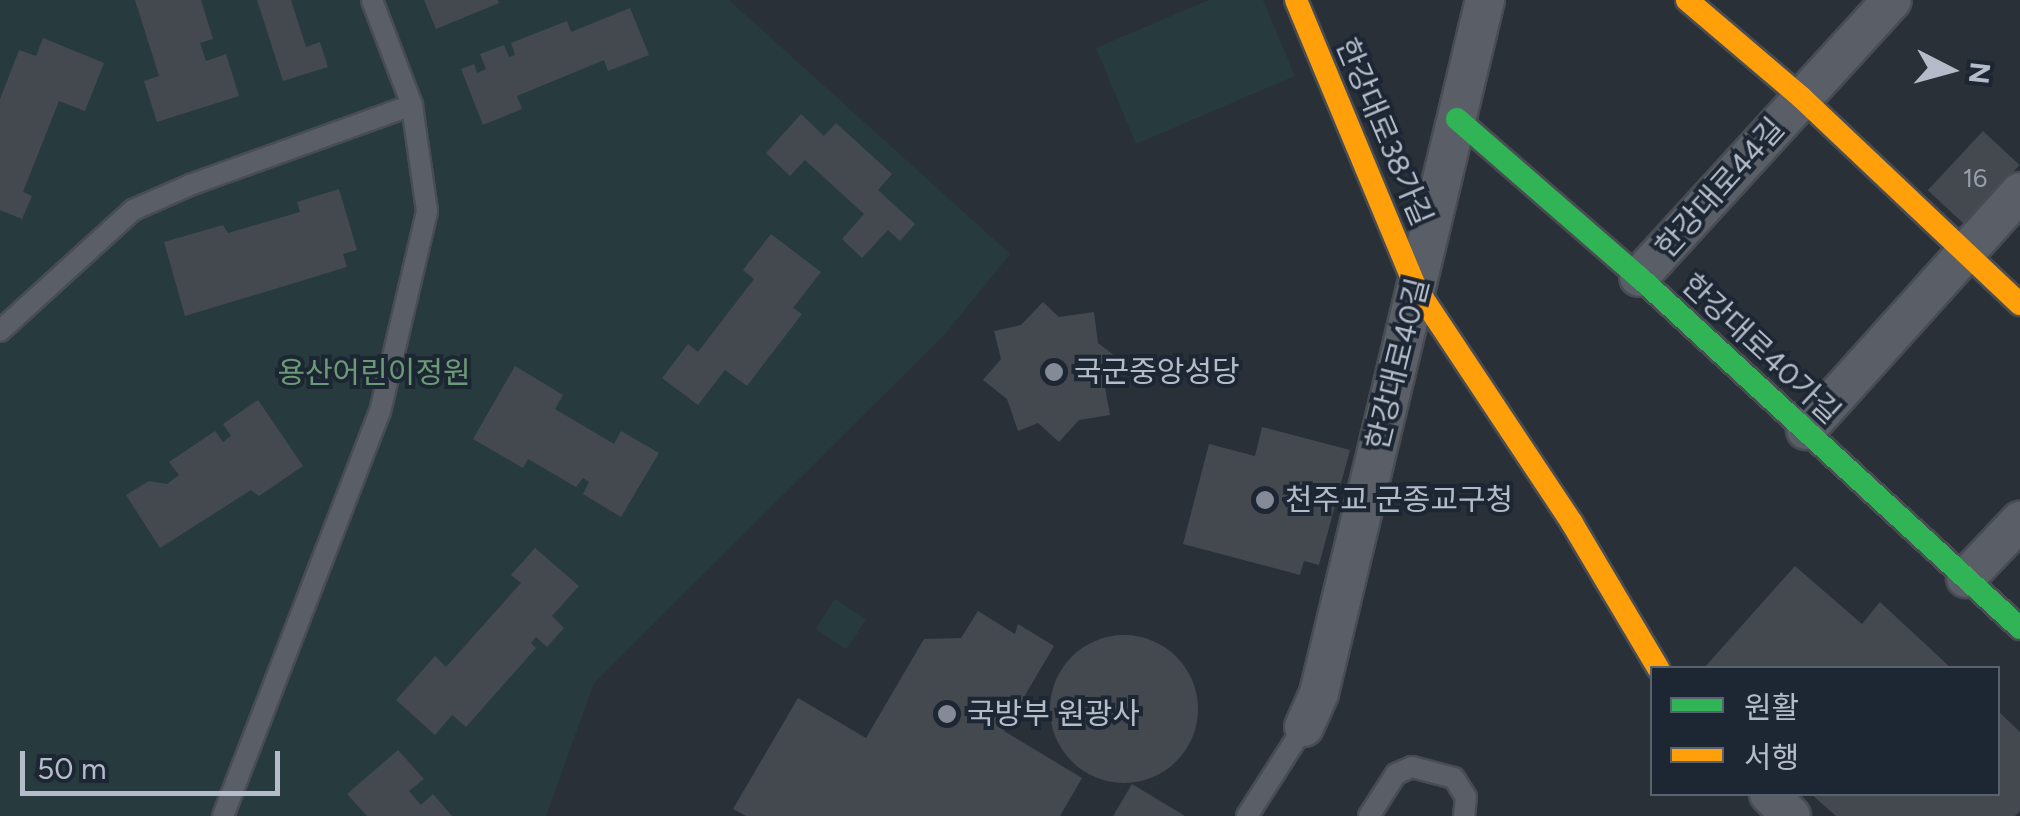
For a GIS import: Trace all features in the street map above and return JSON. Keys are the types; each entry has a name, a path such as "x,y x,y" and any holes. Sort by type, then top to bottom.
{"street":[{"name":"한강대로38가길","path":"1296,0 1416,288 1572,523 1657,666"},
{"name":"한강대로40길","path":"1304,726 1319,694 1486,0"},
{"path":"1687,0 1802,98"},
{"name":"한강대로44길","path":"1639,277 1892,0"},
{"name":"한강대로44길","path":"1802,98 2020,304"},
{"name":"한강대로40가길","path":"1456,119 1639,277 2020,628"},
{"path":"1806,430 2020,192"},
{"path":"1966,578 2020,521"},
{"path":"1771,796 1790,816"}],"lane":[{"path":"222,816 380,412 427,211 412,105 372,0"},
{"path":"0,331 133,210 190,184 412,105"},
{"path":"1247,816 1304,726"},
{"path":"1369,816 1396,774 1404,768 1423,767 1444,773 1462,786 1464,816"}],"green space":[{"name":"용산어린이정원","path":"0,0 729,0 1010,254 946,333 594,683 546,816 0,816"},
{"path":"1209,0 1263,0 1295,76 1136,144 1096,48"},
{"path":"835,599 866,619 846,649 815,629"}],"building":[{"path":"135,0 201,0 213,39 200,43 206,61 226,54 239,96 157,122 144,81 159,76"},
{"path":"257,0 291,0 306,47 320,42 328,67 283,81"},
{"path":"424,0 498,0 499,3 436,29"},
{"path":"630,8 649,55 608,71 604,60 517,96 522,109 483,125 461,69 474,64 477,73 486,69 480,54 504,45 509,57 515,55 511,43 567,21 571,32"},
{"path":"43,38 104,63 85,111 59,101 23,192 32,196 22,219 0,210 0,99 19,50 36,56"},
{"path":"801,114 824,136 836,123 892,174 878,190 915,224 900,241 888,230 862,258 842,239 864,214 805,160 790,176 766,153"},
{"path":"1983,131 2020,165 1964,224 1928,190"},
{"path":"339,189 357,250 343,254 347,267 185,316 164,242 223,225 228,233 300,212 297,202"},
{"path":"771,234 821,272 793,308 802,314 747,386 725,370 698,405 662,378 688,344 698,352 754,279 743,270"},
{"name":"국군중앙성당","path":"1043,302 1059,317 1094,312 1098,343 1124,363 1105,387 1110,415 1079,420 1059,442 1038,423 1018,431 1007,399 983,380 1001,359 994,331 1021,325"},
{"path":"515,366 563,395 555,409 614,444 621,431 659,453 621,517 583,494 589,482 583,478 576,487 528,459 523,468 473,439"},
{"path":"258,400 303,466 259,496 251,490 160,548 126,495 149,481 167,484 179,475 169,462 215,431 223,442 231,436 223,424"},
{"name":"천주교 군종교구청","path":"1262,427 1350,450 1319,565 1304,561 1300,575 1183,544 1209,444 1255,456"},
{"path":"535,548 579,586 552,616 564,628 547,647 536,637 531,643 536,648 466,727 452,715 435,735 396,700 435,656 446,667 521,583 511,575"},
{"path":"1795,566 1862,624 1880,602 1949,666 1706,666"},
{"name":"국방부 원광사","path":"978,611 1015,634 1018,624 1054,646 1004,731 1082,778 1060,816 746,816 733,809 798,698 866,738 924,639 961,638"},
{"path":"1124,635 1152,640 1176,657 1193,681 1198,709 1193,737 1176,761 1152,778 1124,783 1096,778 1072,761 1055,737 1050,709 1055,681 1072,657 1096,640"},
{"path":"2000,713 2020,732 2020,811 2015,816 1836,816 1813,796 2000,796"},
{"path":"398,750 424,779 409,791 421,805 433,794 452,816 367,816 347,794"},
{"path":"1132,784 1185,816 1113,816"}],"traffic: fast":[{"path":"1457,119 1639,277 2020,628"}],"traffic: slow":[{"path":"1296,0 1416,288 1572,523 1657,666"},
{"path":"1687,0 1802,98 2020,304"}],"place":[{"name":"국군중앙성당","path":"1054,372"},
{"name":"천주교 군종교구청","path":"1265,500"},
{"name":"국방부 원광사","path":"947,714"}]}
